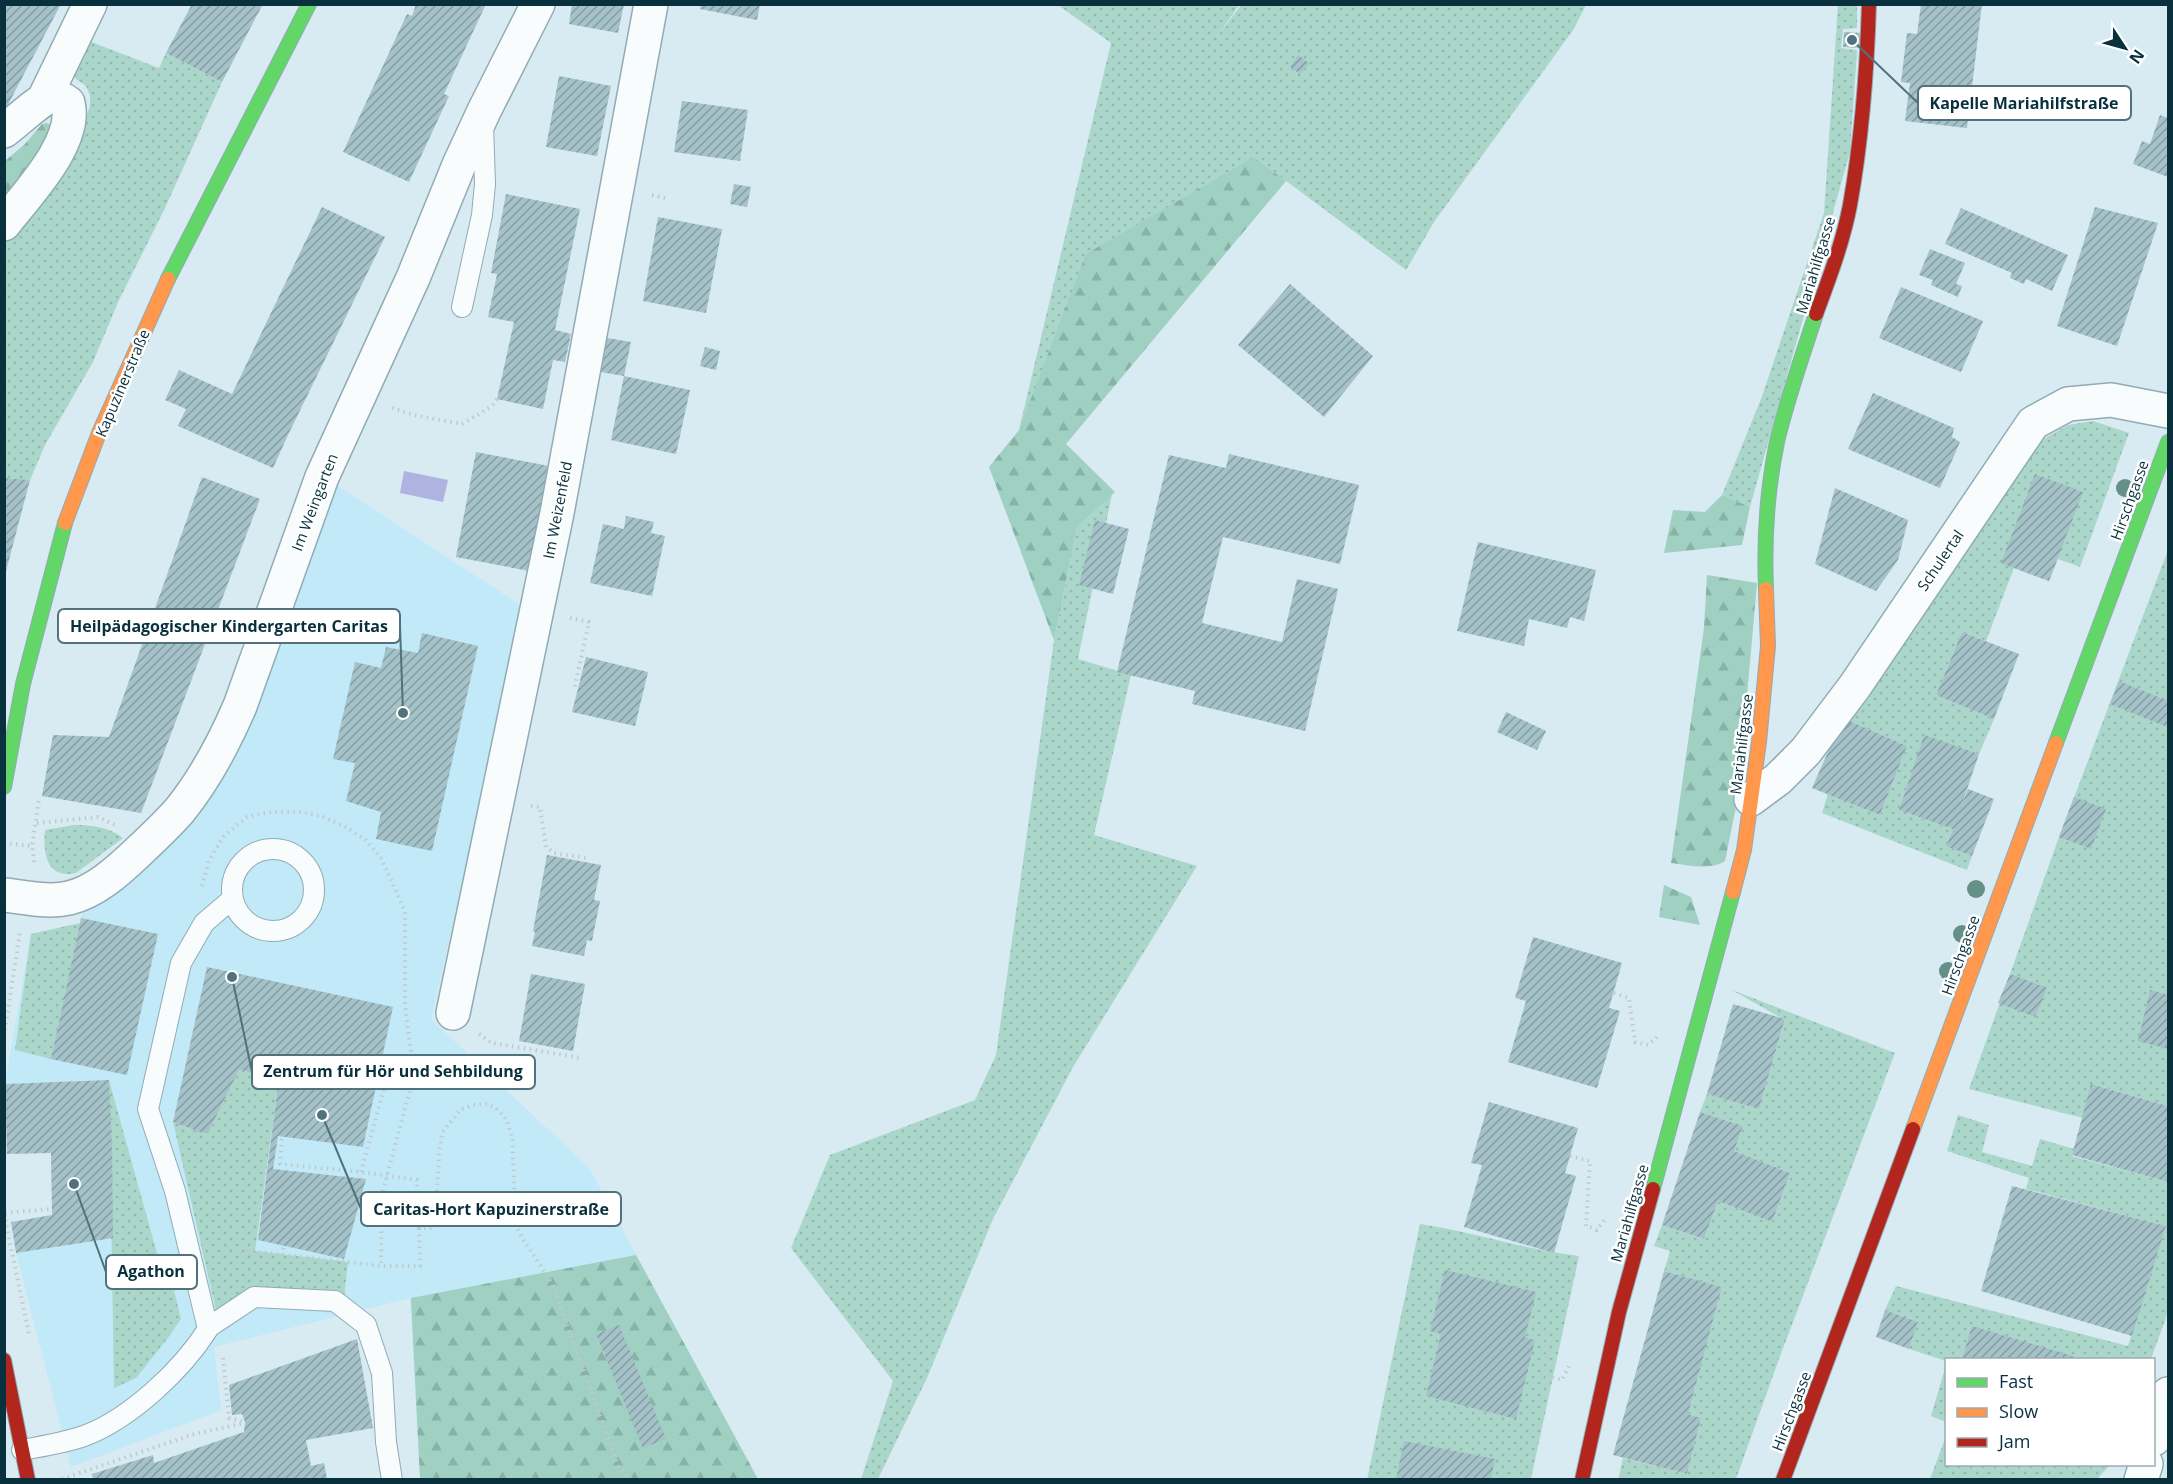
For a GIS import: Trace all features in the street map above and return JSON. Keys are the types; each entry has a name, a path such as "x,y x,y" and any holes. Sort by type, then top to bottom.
{"street":[{"path":"44,99 90,4"},
{"name":"Kapuzinerstraße","path":"5,771 30,653 73,498 135,349 253,111 309,4"},
{"name":"Im Weingarten","path":"4,895 58,900 79,895 101,884 155,836 179,811 197,786 227,735 240,706 322,477 409,288 459,165 538,4"},
{"name":"Im Weizenfeld","path":"453,1013 557,513 651,4"},
{"name":"Mariahilfgasse","path":"1582,1479 1618,1312 1744,850 1768,646 1765,561 1768,505 1775,454 1794,380 1834,267 1850,206 1866,89 1869,4"},
{"path":"4,131 44,99 52,96 68,103 71,115 57,152 46,170 4,224"},
{"name":"Schulertal","path":"1751,799 1778,779 1813,742 1855,686 2033,423 2068,404 2111,400 2169,411"},
{"name":"Hirschgasse","path":"1783,1479 2169,442"},
{"path":"4,1360 28,1479"},
{"path":"2155,1436 2169,1394"}],"lane":[{"path":"462,307 482,215 485,184 484,111"},
{"path":"209,1327 175,1191 148,1109 181,963 204,923 232,899 235,872 243,861 267,848 293,853 304,862 311,873 314,887 307,913 298,923 286,929 272,931 246,922 232,899"},
{"path":"22,1450 57,1445 86,1435 131,1410 181,1364 197,1346 209,1327 254,1297 335,1301 366,1325 382,1373 386,1442 392,1479"}],"path":[{"path":"1147,44 1172,4"},
{"path":"1225,4 1232,17"},
{"path":"356,402 462,424 492,406 497,399"},
{"path":"536,612 589,622 574,690"},
{"path":"38,868 33,861 32,846 40,793"},
{"path":"497,799 540,807 546,847 554,853 587,858"},
{"path":"201,894 209,860 224,836 247,817 272,812 302,812 321,816 344,826 366,840 381,858 405,912 405,1005 414,1075 382,1194 381,1266"},
{"path":"37,823 98,817 125,829"},
{"path":"4,843 32,846"},
{"path":"4,1036 20,932 26,928"},
{"path":"1614,993 1629,998 1635,1042 1648,1046 1662,1033"},
{"path":"492,1042 519,1049 582,1058"},
{"path":"379,1068 414,1075"},
{"path":"361,1172 385,1085"},
{"path":"419,1228 435,1228 442,1133 460,1110 473,1105 487,1104 496,1108 506,1119 512,1136 516,1225 553,1285 619,1468 632,1479"},
{"path":"241,1250 381,1266 420,1266 417,1180 280,1164 282,1139"},
{"path":"1570,1156 1590,1161 1586,1226 1597,1230 1612,1211"},
{"path":"5,1213 52,1209"},
{"path":"281,1255 284,1246"},
{"path":"1528,1324 1547,1329 1547,1376 1562,1380 1572,1359"},
{"path":"59,1479 191,1435 245,1422"}],"shaded area":[{"path":"404,471 448,480 443,502 400,493"},
{"path":"333,483 525,608 431,1019 590,1169 757,1479 420,1479 410,1298 214,1347 221,1410 71,1467 16,1253 113,1237 109,1080 5,1084 31,934 80,923 86,902 154,851"}],"green space":[{"path":"1058,5 1239,5 1217,37 1241,5 1586,5 1573,30 1434,222 1406,270 1254,157 1019,430 1111,43"},
{"path":"1838,5 1857,5 1857,28 1843,29 1841,48 1857,50 1850,152 1750,507 1722,495 1761,399 1824,213"},
{"path":"86,40 159,68 166,53 222,82 165,208 119,300 93,362 45,445 30,480 5,478 5,244 81,133 90,106 90,95 86,86 69,74"},
{"path":"47,123 54,127 56,134 5,202 5,161 25,144 42,124"},
{"path":"1254,157 1286,181 1066,444 1115,492 1077,527 1054,640 989,467 1019,430 1086,254"},
{"path":"2093,421 2129,433 2080,567 2058,559 2049,581 2014,568 1986,641 1962,632 1936,695 1994,719 1979,754 1924,736 1899,810 1953,829 1946,845 1972,856 1967,870 1822,813 1828,794 1880,815 1907,746 1843,718 2038,442 2068,425"},
{"path":"1112,494 1078,659 1131,675 1094,835 1197,866 1073,1067 993,1219 927,1378 878,1479 861,1479 893,1381 791,1248 830,1155 975,1100 996,1055 1054,640 1077,527"},
{"path":"1722,495 1750,507 1742,545 1664,553 1673,510 1705,512"},
{"path":"2168,550 2168,1106 2092,1084 2083,1118 1969,1089 2059,837"},
{"path":"1707,575 1757,583 1738,797 1725,861 1712,866 1699,866 1671,863 1704,628"},
{"path":"74,825 100,827 123,838 76,873 58,872 48,862 45,830"},
{"path":"1664,885 1691,897 1700,925 1659,917"},
{"path":"80,923 51,1059 15,1050 31,934"},
{"path":"1732,990 1895,1053 1736,1479 1618,1480 1623,1458 1687,1474 1701,1418 1688,1414 1722,1287 1664,1271 1670,1251 1654,1246 1662,1225 1704,1239 1718,1201 1772,1222 1790,1173 1734,1151 1743,1126 1700,1112 1707,1094 1759,1109 1785,1020"},
{"path":"239,1070 279,1078 255,1251 348,1262 343,1307 254,1297 218,1319 173,1122 208,1133"},
{"path":"109,1080 158,1257 174,1290 181,1319 136,1378 114,1388"},
{"path":"1958,1115 1989,1125 1982,1152 2032,1166 2040,1139 2074,1149 2072,1156 2168,1182 2168,1312 2151,1358 1945,1358 1945,1361 1909,1349 1918,1322 1885,1310 1896,1286 2128,1346 2166,1226 2026,1189 2029,1178 1947,1151"},
{"path":"1420,1224 1539,1250 1579,1256 1531,1479 1367,1480"},
{"path":"636,1255 758,1479 420,1479 411,1298"},
{"path":"1945,1368 1945,1422 1931,1416"},
{"path":"1945,1439 1945,1466 2109,1466 2097,1479 1930,1479"}],"building":[{"path":"4,4 61,4 4,112"},
{"path":"192,4 263,4 222,82 166,53"},
{"path":"416,4 486,4 444,94 449,96 409,182 343,152 407,14 412,16"},
{"path":"572,4 624,4 618,33 569,24"},
{"path":"701,4 760,4 757,20 700,9"},
{"path":"1921,4 1982,4 1967,128 1905,121 1910,83 1901,82 1907,33 1917,34"},
{"path":"1844,32 1861,33 1860,48 1843,47"},
{"path":"1298,55 1309,63 1300,74 1290,67"},
{"path":"559,76 611,86 597,156 546,147"},
{"path":"682,101 748,110 740,161 674,152"},
{"path":"2160,115 2168,118 2168,177 2133,164 2142,141 2150,144"},
{"path":"734,184 751,187 747,207 730,204"},
{"path":"506,194 580,209 555,330 571,334 565,362 553,360 543,409 497,399 514,322 488,317 497,274 491,273"},
{"path":"322,207 385,237 273,468 178,426 186,409 165,400 179,370 232,394"},
{"path":"2095,207 2158,223 2117,346 2057,326"},
{"path":"1961,208 2068,255 2052,291 2026,279 2024,284 2010,278 2012,273 1945,244"},
{"path":"658,217 722,229 706,313 643,301"},
{"path":"1930,249 1965,263 1956,284 1962,286 1958,297 1931,285 1933,280 1919,275"},
{"path":"1290,284 1373,356 1324,417 1238,345"},
{"path":"1901,287 1983,321 1961,372 1879,338"},
{"path":"607,338 631,342 624,376 601,372"},
{"path":"705,347 720,351 716,370 700,366"},
{"path":"624,376 690,390 676,454 611,440"},
{"path":"1873,393 1954,428 1952,437 1960,442 1940,488 1848,449"},
{"path":"476,452 549,466 529,571 456,557"},
{"path":"1229,454 1359,485 1340,564 1223,537 1202,623 1282,642 1297,579 1338,589 1305,731 1192,704 1195,691 1117,672 1169,455 1226,468"},
{"path":"2035,474 2083,492 2049,581 2001,563"},
{"path":"202,477 260,499 141,813 42,796 53,735 109,737"},
{"path":"4,478 30,480 5,575 4,574"},
{"path":"1835,488 1908,520 1898,560 1876,591 1815,564"},
{"path":"626,516 654,522 651,533 665,536 652,596 590,583 603,524 624,529"},
{"path":"1095,520 1129,529 1113,594 1079,585"},
{"path":"1478,542 1596,570 1584,621 1570,617 1567,628 1529,619 1524,646 1457,631"},
{"path":"1962,632 2019,654 1994,719 1936,695"},
{"path":"422,633 478,646 432,851 376,839 381,812 346,801 355,763 333,759 355,662 381,668 386,647 418,653"},
{"path":"586,657 648,672 635,726 572,712"},
{"path":"2119,681 2168,701 2167,727 2110,704"},
{"path":"1506,712 1546,731 1537,750 1497,732"},
{"path":"1843,718 1907,746 1880,815 1812,788"},
{"path":"1924,735 1979,754 1962,804 1968,789 1994,799 1972,856 1946,846 1953,829 1899,810"},
{"path":"2074,797 2106,809 2091,849 2059,837"},
{"path":"547,855 601,865 594,900 600,901 592,941 587,940 584,956 532,946"},
{"path":"81,918 158,934 127,1075 51,1059"},
{"path":"1533,937 1622,963 1609,1008 1620,1011 1597,1088 1508,1062 1526,1001 1515,998"},
{"path":"207,967 393,1007 363,1147 278,1136 273,1169 366,1179 344,1259 258,1240 279,1078 239,1070 208,1133 173,1122"},
{"path":"531,974 585,984 573,1051 519,1041"},
{"path":"2010,974 2047,988 2035,1017 1998,1003"},
{"path":"2150,990 2168,995 2168,1049 2138,1041"},
{"path":"1733,1004 1785,1019 1759,1109 1707,1094"},
{"path":"109,1080 113,1238 16,1253 11,1222 52,1215 51,1153 7,1154 5,1084"},
{"path":"2091,1084 2168,1106 2168,1182 2072,1155"},
{"path":"1489,1102 1578,1128 1565,1173 1576,1176 1554,1253 1464,1227 1482,1165 1471,1163"},
{"path":"1700,1112 1743,1126 1734,1151 1790,1173 1772,1222 1718,1201 1704,1239 1662,1225"},
{"path":"2012,1186 2166,1226 2132,1336 1981,1291"},
{"path":"1445,1270 1536,1292 1525,1338 1535,1340 1516,1419 1426,1396 1441,1334 1430,1331"},
{"path":"1664,1271 1722,1287 1688,1414 1701,1418 1687,1474 1613,1455"},
{"path":"1885,1310 1918,1322 1909,1349 1876,1337"},
{"path":"619,1325 666,1439 643,1448 596,1334"},
{"path":"1972,1326 2073,1356 2072,1358 1962,1358"},
{"path":"357,1339 373,1428 306,1440 311,1466 324,1463 327,1479 93,1479 92,1474 153,1455 154,1463 244,1432 245,1422 242,1414 232,1415 229,1385"},
{"path":"1404,1441 1495,1459 1491,1479 1396,1479"}],"traffic: fast":[{"path":"168,279 309,4"},
{"path":"1766,589 1767,516 1777,442 1816,314"},
{"path":"2056,743 2168,442"},
{"path":"4,787 23,684 65,523"},
{"path":"1653,1189 1733,892"}],"traffic: slow":[{"path":"65,523 99,433 168,279"},
{"path":"1733,892 1744,850 1759,742 1768,646 1766,589"},
{"path":"1913,1129 2056,743"}],"traffic: jam":[{"path":"1816,314 1840,247 1850,205 1863,104 1869,4"},
{"path":"1783,1480 1913,1129"},
{"path":"1582,1480 1619,1312 1653,1189"},
{"path":"4,1360 28,1480"}],"place":[{"name":"Kapelle Mariahilfstraße","path":"1852,40"},
{"name":"Heilpädagogischer Kindergarten Caritas","path":"403,713"},
{"name":"Zentrum für Hör und Sehbildung","path":"232,977"},
{"name":"Caritas-Hort Kapuzinerstraße","path":"322,1115"},
{"name":"Agathon","path":"74,1184"}]}
